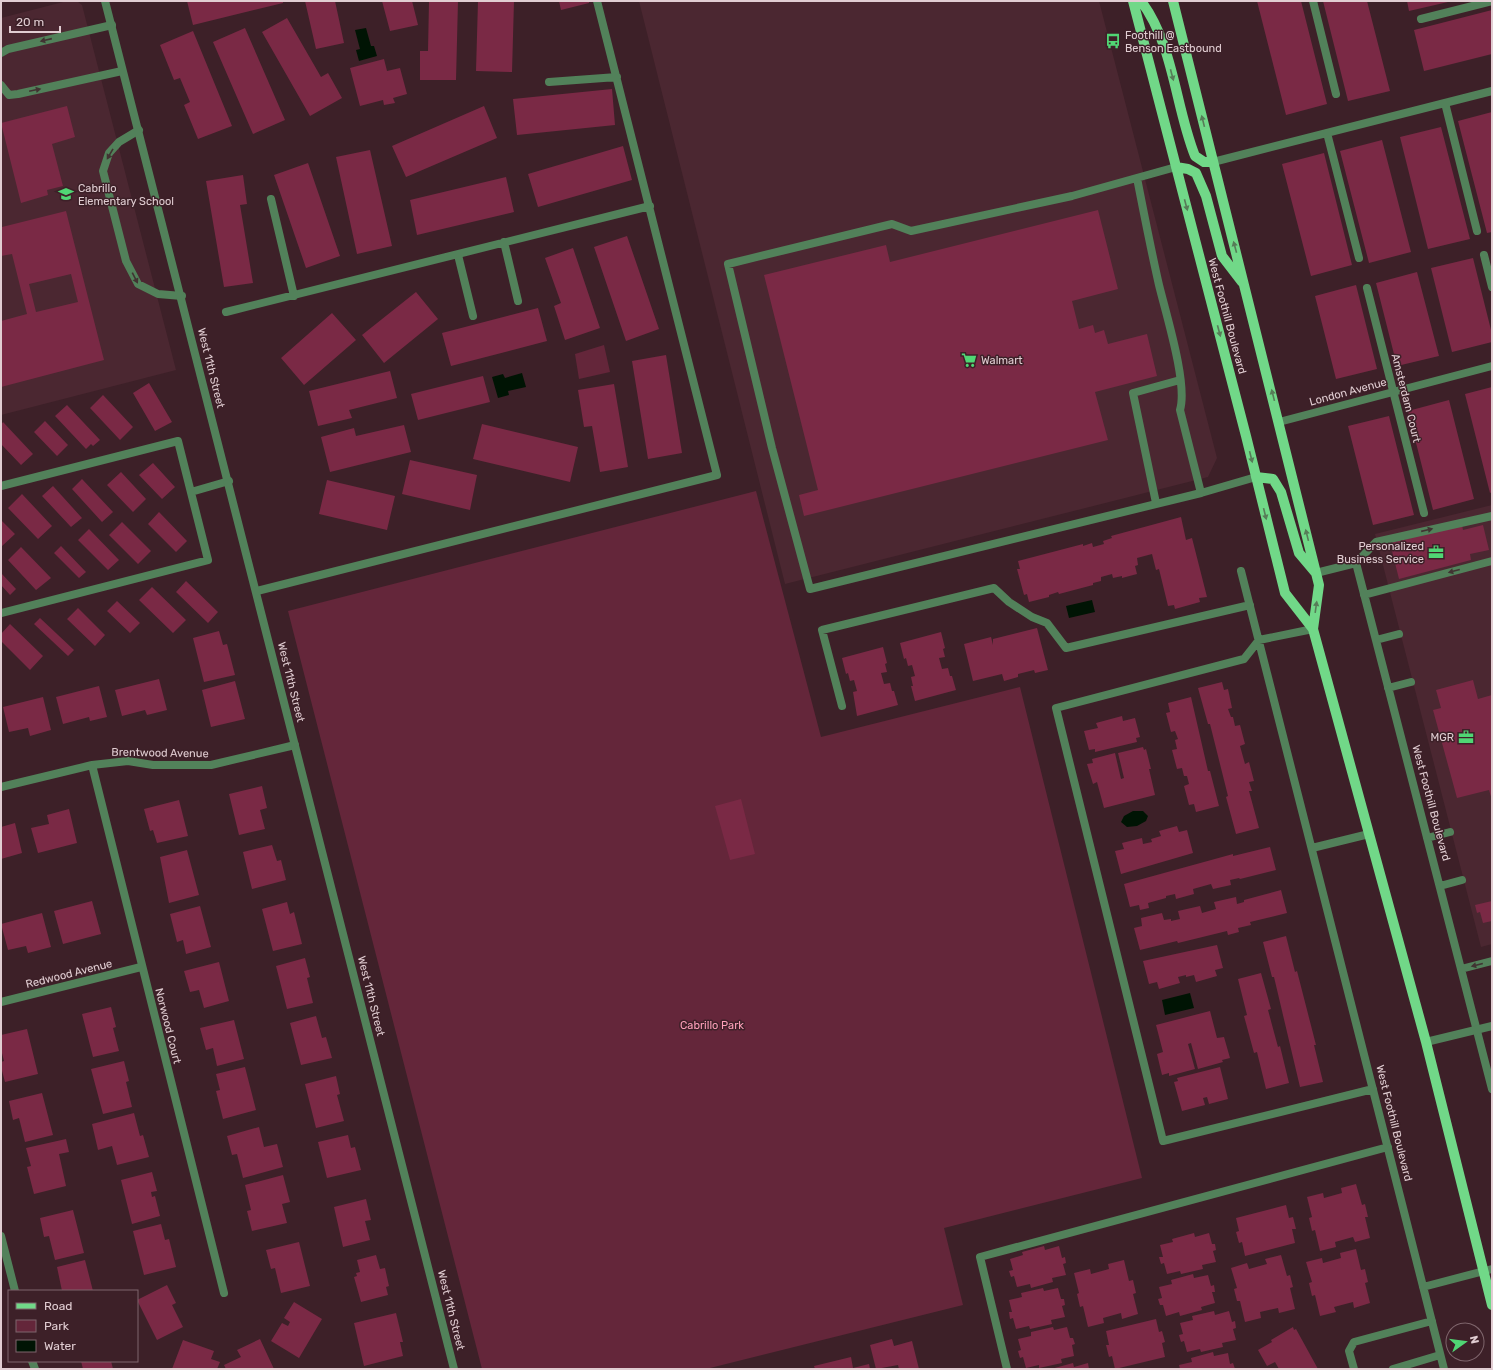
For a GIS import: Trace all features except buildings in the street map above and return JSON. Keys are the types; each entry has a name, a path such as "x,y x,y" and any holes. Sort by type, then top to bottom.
{"main road":[{"name":"West Foothill Boulevard","path":"1133,1 1256,476 1284,593 1313,629"},
{"path":"1142,1 1153,17 1168,62 1195,156 1204,162 1213,162"},
{"name":"West Foothill Boulevard","path":"1175,2 1213,162 1319,585 1313,629 1488,1270 1492,1305"},
{"path":"1176,167 1188,169 1196,173 1206,196 1222,256 1245,285"},
{"path":"1256,476 1273,479 1281,492 1299,553 1316,573"}],"street":[{"name":"West 11th Street","path":"105,1 122,71 139,130 182,296 454,1369"},
{"path":"257,591 717,475 597,1"},
{"path":"1313,1 1336,94"},
{"path":"1421,19 1492,1"},
{"path":"1,53 8,49 112,25"},
{"path":"1,85 9,94 18,94 122,71"},
{"path":"549,82 617,77"},
{"path":"1213,162 1492,91"},
{"path":"1445,103 1478,230"},
{"path":"139,130 119,142 109,153 103,171 126,261 138,284 158,294 182,296"},
{"path":"1327,133 1359,258"},
{"path":"1176,167 1072,196 911,231 892,224 728,264 772,448 810,589 1201,493 1256,476"},
{"path":"1137,178 1180,380 1183,400 1180,410 1201,493"},
{"path":"271,199 294,296"},
{"path":"226,312 650,206"},
{"path":"504,242 518,301"},
{"path":"458,255 473,316"},
{"path":"1484,255 1492,287"},
{"name":"Amsterdam Court","path":"1367,288 1424,513"},
{"name":"London Avenue","path":"1279,422 1492,366"},
{"path":"1156,503 1133,392 1180,380"},
{"path":"1,486 178,441 208,560 1,613"},
{"path":"191,492 229,481"},
{"path":"1316,573 1356,562 1376,542 1492,516"},
{"path":"1364,595 1492,561"},
{"name":"West Foothill Boulevard","path":"1356,562 1492,1089"},
{"name":"West Foothill Boulevard","path":"1241,571 1444,1369"},
{"path":"842,706 822,630 829,628 994,588 1009,602 1032,617 1047,623 1066,648 1250,605"},
{"path":"1313,629 1259,640 1244,658 1240,660 1056,708 1163,1140 1373,1089"},
{"path":"1376,640 1399,634"},
{"path":"1388,688 1412,682"},
{"name":"Brentwood Avenue","path":"1,787 92,764 128,761 153,765 211,765 295,745"},
{"name":"Norwood Court","path":"92,764 141,967 224,1293"},
{"path":"1427,838 1450,832"},
{"path":"1312,848 1369,834"},
{"path":"1440,886 1462,880"},
{"path":"1461,969 1492,961"},
{"name":"Redwood Avenue","path":"1,1002 141,967"},
{"path":"1426,1042 1492,1026"},
{"path":"1007,1369 980,1257 1388,1147"},
{"path":"1,1236 15,1290"},
{"path":"1423,1287 1488,1270"},
{"path":"1354,1369 1349,1350 1354,1342 1432,1321"},
{"path":"1393,1369 1440,1355"}],"shaded area":[{"name":"Cabrillo Elementary School","path":"67,1 78,2 82,5 176,370 1,415 1,18"},
{"path":"639,1 1099,1 1217,458 1208,477 785,584"},
{"path":"1492,505 1492,944 1481,947 1375,534"}],"green space":[{"path":"604,345 610,372 579,379 575,354"},
{"name":"Cabrillo Park","path":"756,491 821,737 1020,687 1142,1178 944,1228 963,1305 706,1369 482,1369 288,611"}],"water":[{"path":"366,28 371,46 374,46 377,56 359,61 356,50 360,49 355,30"},
{"path":"522,373 526,387 508,391 509,395 498,398 492,377 503,374 505,378"},
{"path":"1092,600 1095,612 1069,618 1066,606"},
{"path":"1133,811 1143,811 1148,816 1146,821 1137,826 1127,827 1121,822 1124,816"},
{"path":"1190,993 1194,1008 1165,1015 1162,1000"}],"place":[{"name":"Foothill @ Benson Eastbound","path":"1113,41"},
{"name":"Cabrillo Elementary School","path":"66,194"},
{"name":"Walmart","path":"969,360"},
{"name":"Personalized Business Service","path":"1436,552"},
{"name":"MGR","path":"1466,737"}]}
